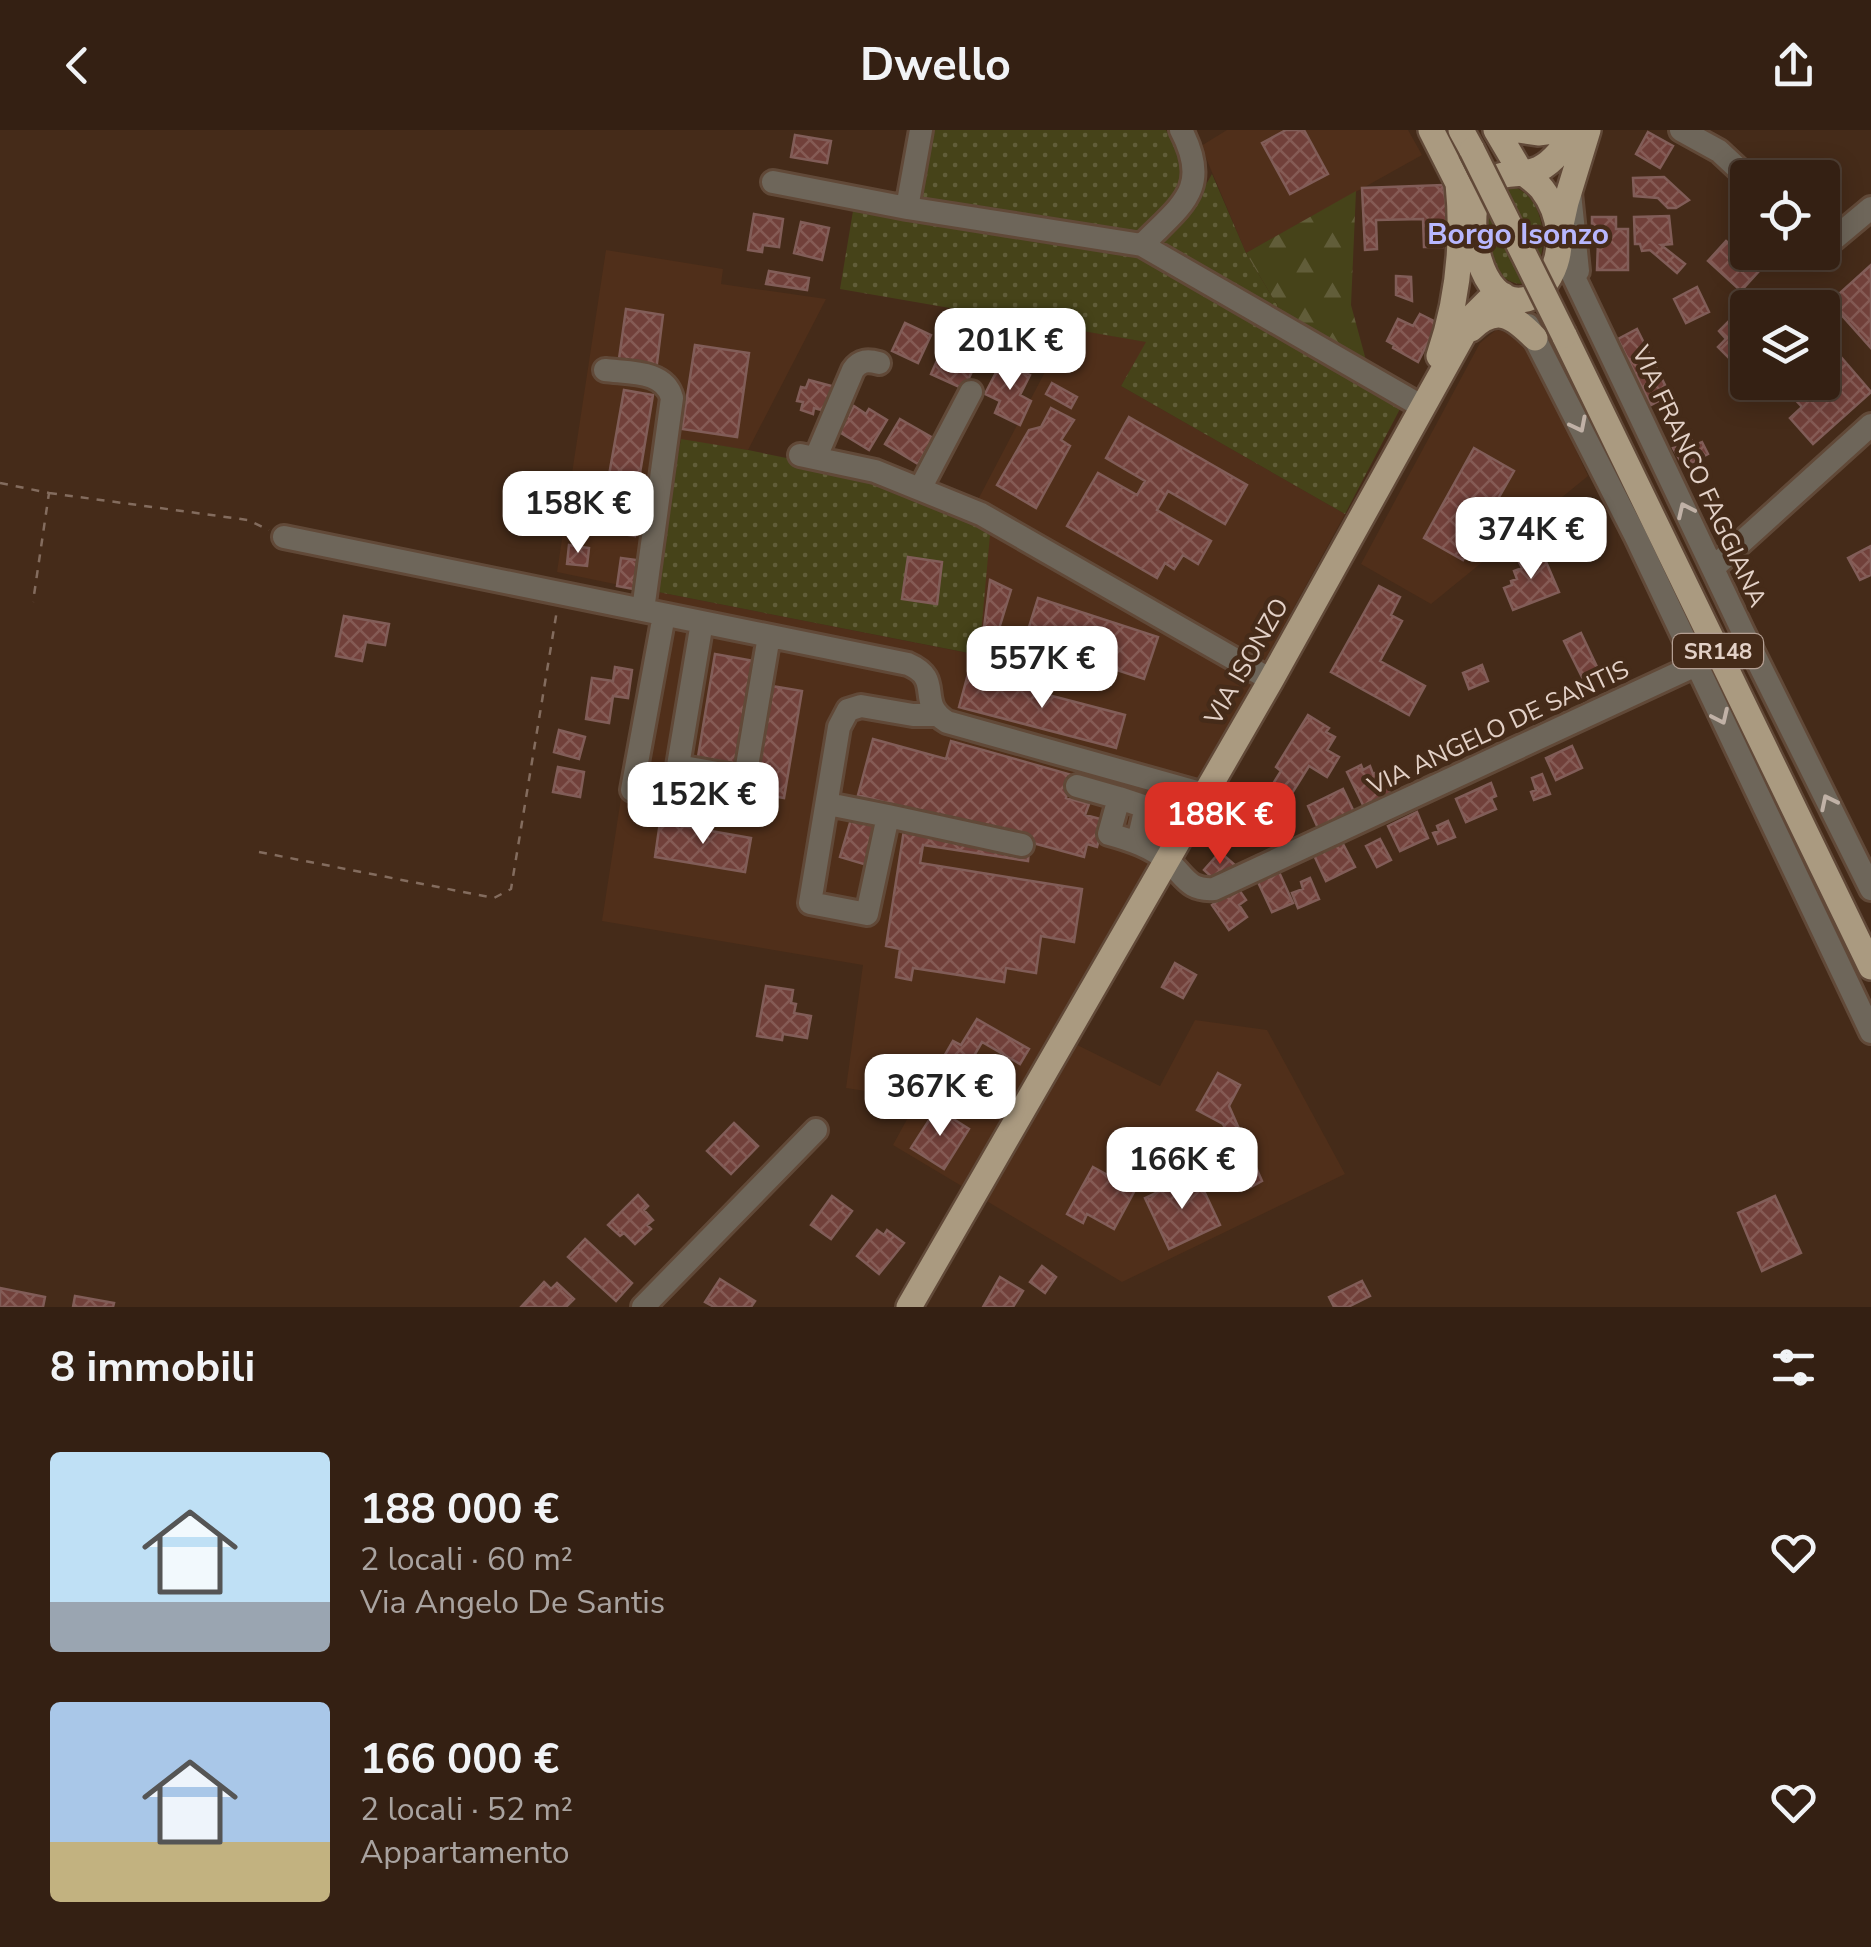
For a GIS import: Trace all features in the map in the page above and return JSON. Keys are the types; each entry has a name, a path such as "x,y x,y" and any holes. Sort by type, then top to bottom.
{"main road":[{"path":"1432,130 1473,212"},
{"path":"1496,130 1523,174"},
{"path":"1518,130 1560,130"},
{"path":"1523,174 1549,162 1575,130"},
{"path":"1456,331 1496,296 1528,299 1539,291 1555,266 1570,189 1588,130"},
{"name":"SR148","path":"1466,140 1871,967"},
{"path":"1509,298 1490,282 1480,261 1473,212 1484,184 1515,172 1536,182 1548,198 1560,241"},
{"path":"1456,331 1458,183"},
{"path":"1456,331 1460,307 1480,261"},
{"path":"1456,331 1497,315 1515,320 1535,338"},
{"name":"VIA ISONZO","path":"914,1305 1270,680 1422,406 1456,331"}],"street":[{"path":"907,208 920,130"},
{"path":"1142,244 1182,204 1194,181 1194,162 1181,130"},
{"path":"1681,130 1730,160"},
{"path":"772,182 907,208 1142,244 1422,406"},
{"path":"1570,189 1576,256 1587,303"},
{"path":"1840,234 1871,208"},
{"name":"VIA FRANCO FAGGIANA","path":"1560,241 1713,568 1871,889"},
{"path":"1509,298 1535,338 1636,537 1871,1032"},
{"path":"880,364 866,361 856,365 808,456 875,470 1000,524 1270,680"},
{"path":"605,370 658,378 669,387 672,398 632,790"},
{"path":"920,488 971,392"},
{"path":"1713,568 1871,425"},
{"path":"284,538 913,666 928,680 930,706 937,716"},
{"path":"702,622 678,766 746,778 769,636"},
{"name":"VIA ANGELO DE SANTIS","path":"1077,786 1119,798 1110,834 1138,842 1166,860 1193,886 1203,890 1218,888 1696,665"},
{"path":"888,816 868,914 810,902 839,727 848,710 861,706 937,716 956,725 1204,794"},
{"path":"828,804 1022,845"},
{"path":"651,1305 816,1130"}],"path":[{"path":"0,483 248,520 284,538"},
{"path":"33,602 49,493"},
{"path":"258,852 494,898 511,889 560,594"}],"shaded area":[{"path":"1227,130 1408,130 1422,155 1246,253 1201,146"},
{"path":"606,250 723,269 721,284 826,299 748,450 681,440 653,591 978,655 971,513 1068,328 1147,342 1121,386 1345,514 1059,1036 1160,1086 1195,1020 1267,1030 1345,1174 1122,1282 893,1145 918,1099 846,1088 863,965 602,921 653,592 557,572"},
{"path":"1496,330 1514,333 1536,364 1588,476 1431,604 1361,564 1480,343"}],"green space":[{"path":"927,130 1166,130 1184,161 1182,189 1143,228 1125,234 927,204 920,198"},
{"path":"1212,174 1246,253 1286,320 1166,249 1162,242 1163,234 1196,202"},
{"path":"1510,186 1523,191 1532,201 1542,230 1539,261 1523,284 1508,280 1497,270 1485,239 1489,206 1497,193"},
{"path":"1356,191 1351,305 1367,364 1286,320 1246,253"},
{"path":"854,205 1142,253 1401,407 1345,514 1121,386 1146,342 840,289"},
{"path":"681,439 864,474 991,524 979,655 653,591"}],"building":[{"path":"1286,130 1304,130 1328,174 1290,194 1262,143"},
{"path":"1648,132 1673,146 1660,168 1636,154"},
{"path":"795,135 831,141 827,163 791,157"},
{"path":"1664,177 1689,200 1668,208 1658,198 1634,196 1633,178"},
{"path":"1443,185 1449,223 1443,223 1443,247 1424,247 1423,219 1376,220 1377,249 1365,250 1362,188"},
{"path":"754,214 783,219 779,247 763,245 762,252 748,250"},
{"path":"1669,216 1672,244 1661,245 1685,264 1677,273 1650,250 1642,251 1640,244 1635,244 1634,217"},
{"path":"1592,217 1616,217 1616,229 1628,229 1628,270 1597,270 1598,242 1592,242"},
{"path":"801,222 829,228 822,260 794,253"},
{"path":"1726,241 1730,245 1730,270 1759,271 1740,290 1708,261"},
{"path":"1871,265 1871,348 1840,313 1840,293"},
{"path":"769,271 809,278 807,290 766,284"},
{"path":"1396,276 1411,277 1412,301 1396,295"},
{"path":"1697,287 1709,312 1686,323 1674,299"},
{"path":"626,309 663,315 656,371 618,366"},
{"path":"1420,314 1438,323 1418,362 1387,341 1398,319 1413,326"},
{"path":"1730,320 1730,359 1718,347 1726,339 1719,331"},
{"path":"905,323 931,335 918,363 892,351"},
{"path":"951,329 966,336 961,348 979,356 964,389 931,374"},
{"path":"1637,329 1670,395 1651,405 1618,339"},
{"path":"695,345 749,353 737,437 682,429"},
{"path":"1840,356 1871,392 1813,444 1790,418 1802,407 1796,400 1840,400"},
{"path":"1002,361 1030,375 1020,395 1031,401 1020,425 995,413 1000,401 985,394"},
{"path":"809,380 835,387 829,412 814,408 813,414 801,410 803,402 797,401 801,387 806,388"},
{"path":"1052,383 1077,397 1071,408 1046,394"},
{"path":"624,390 653,395 635,503 605,498"},
{"path":"854,406 866,414 869,409 887,420 869,450 833,428 843,411 849,415"},
{"path":"1051,408 1074,420 1061,440 1070,446 1036,508 997,485 1029,430 1041,427"},
{"path":"1129,417 1247,485 1225,524 1168,491 1157,510 1211,541 1198,564 1183,555 1174,569 1165,563 1157,578 1067,526 1098,473 1137,495 1145,481 1106,458"},
{"path":"900,419 933,438 918,464 885,444"},
{"path":"1691,439 1695,445 1702,442 1708,454 1684,467 1673,448"},
{"path":"1474,448 1514,471 1463,560 1424,538"},
{"path":"598,497 640,504 635,536 593,529"},
{"path":"569,545 589,548 587,566 567,564"},
{"path":"1871,546 1871,575 1860,580 1848,558"},
{"path":"1541,550 1559,592 1513,610 1504,588 1517,579 1514,571 1522,568 1518,560"},
{"path":"908,557 942,562 937,604 902,599"},
{"path":"621,558 644,561 639,590 617,586"},
{"path":"990,580 1011,590 998,632 984,628"},
{"path":"1379,586 1400,597 1391,615 1402,621 1380,661 1425,686 1409,715 1331,672"},
{"path":"1038,598 1158,637 1144,679 1025,640"},
{"path":"344,616 389,624 385,645 366,642 362,661 336,656"},
{"path":"1581,633 1599,671 1583,679 1564,641"},
{"path":"715,654 754,661 738,764 698,757"},
{"path":"1482,665 1488,681 1469,689 1463,673"},
{"path":"615,667 632,670 628,698 613,696 609,723 586,719 592,678 613,681"},
{"path":"968,674 1125,715 1116,748 959,707"},
{"path":"772,686 802,691 784,798 754,793"},
{"path":"1308,715 1329,728 1326,732 1335,737 1327,750 1339,757 1327,777 1309,766 1289,798 1271,787 1281,771 1276,767"},
{"path":"559,730 585,737 579,759 554,752"},
{"path":"873,739 946,759 951,741 1072,775 1066,798 1089,804 1085,815 1104,820 1097,847 1087,844 1084,857 858,795"},
{"path":"1572,746 1582,768 1556,780 1546,758"},
{"path":"1361,765 1363,770 1370,766 1373,774 1379,771 1392,795 1365,809 1347,772"},
{"path":"558,767 584,772 580,797 553,792"},
{"path":"1542,774 1550,794 1534,800 1532,778"},
{"path":"1491,783 1496,809 1466,822 1456,799"},
{"path":"1343,789 1354,812 1318,828 1308,806"},
{"path":"1417,812 1428,838 1400,851 1388,826"},
{"path":"852,816 879,824 867,865 840,857"},
{"path":"1448,821 1455,837 1438,844 1433,833"},
{"path":"660,822 751,838 745,872 655,857"},
{"path":"904,830 1029,850 1028,861 923,845 920,863 1082,889 1074,942 1041,936 1036,973 1006,968 1004,982 913,968 911,980 896,977 900,949 886,946"},
{"path":"1380,839 1391,860 1377,867 1366,846"},
{"path":"1342,842 1355,867 1326,881 1314,855"},
{"path":"1220,852 1237,867 1217,882 1204,870"},
{"path":"1279,872 1293,903 1272,912 1258,882"},
{"path":"1310,878 1319,899 1298,908 1292,893 1303,889 1301,882"},
{"path":"1237,887 1246,900 1239,905 1247,917 1229,930 1212,905"},
{"path":"1175,963 1196,975 1183,998 1162,987"},
{"path":"766,986 793,990 794,1013 811,1016 807,1038 783,1034 782,1040 757,1036"},
{"path":"977,1019 1029,1049 1020,1064 982,1042 961,1078 939,1065 953,1041 961,1045"},
{"path":"1218,1073 1240,1085 1229,1106 1262,1181 1251,1187 1223,1124 1197,1110"},
{"path":"944,1113 969,1129 944,1169 911,1148 933,1114 940,1118"},
{"path":"734,1123 758,1146 731,1174 707,1151"},
{"path":"1093,1167 1135,1190 1114,1229 1087,1214 1083,1223 1067,1214"},
{"path":"1196,1174 1220,1225 1169,1249 1145,1198"},
{"path":"638,1195 653,1220 647,1225 651,1229 635,1244 608,1225"},
{"path":"832,1196 852,1211 831,1239 811,1225"},
{"path":"1775,1196 1801,1253 1762,1271 1738,1213"},
{"path":"877,1230 884,1235 887,1230 904,1243 879,1274 857,1256"},
{"path":"585,1239 632,1283 616,1301 568,1257"},
{"path":"1042,1266 1056,1277 1045,1293 1030,1282"},
{"path":"1000,1277 1023,1291 1013,1307 983,1307"},
{"path":"720,1279 755,1301 751,1307 714,1307 705,1302"},
{"path":"1362,1281 1370,1296 1348,1307 1334,1307 1329,1297"},
{"path":"544,1282 551,1289 557,1283 574,1299 566,1307 521,1307"},
{"path":"0,1288 45,1297 43,1307 0,1307"},
{"path":"75,1296 114,1303 113,1307 73,1307"}],"district":[{"name":"Borgo Isonzo","path":"1518,234"}]}
